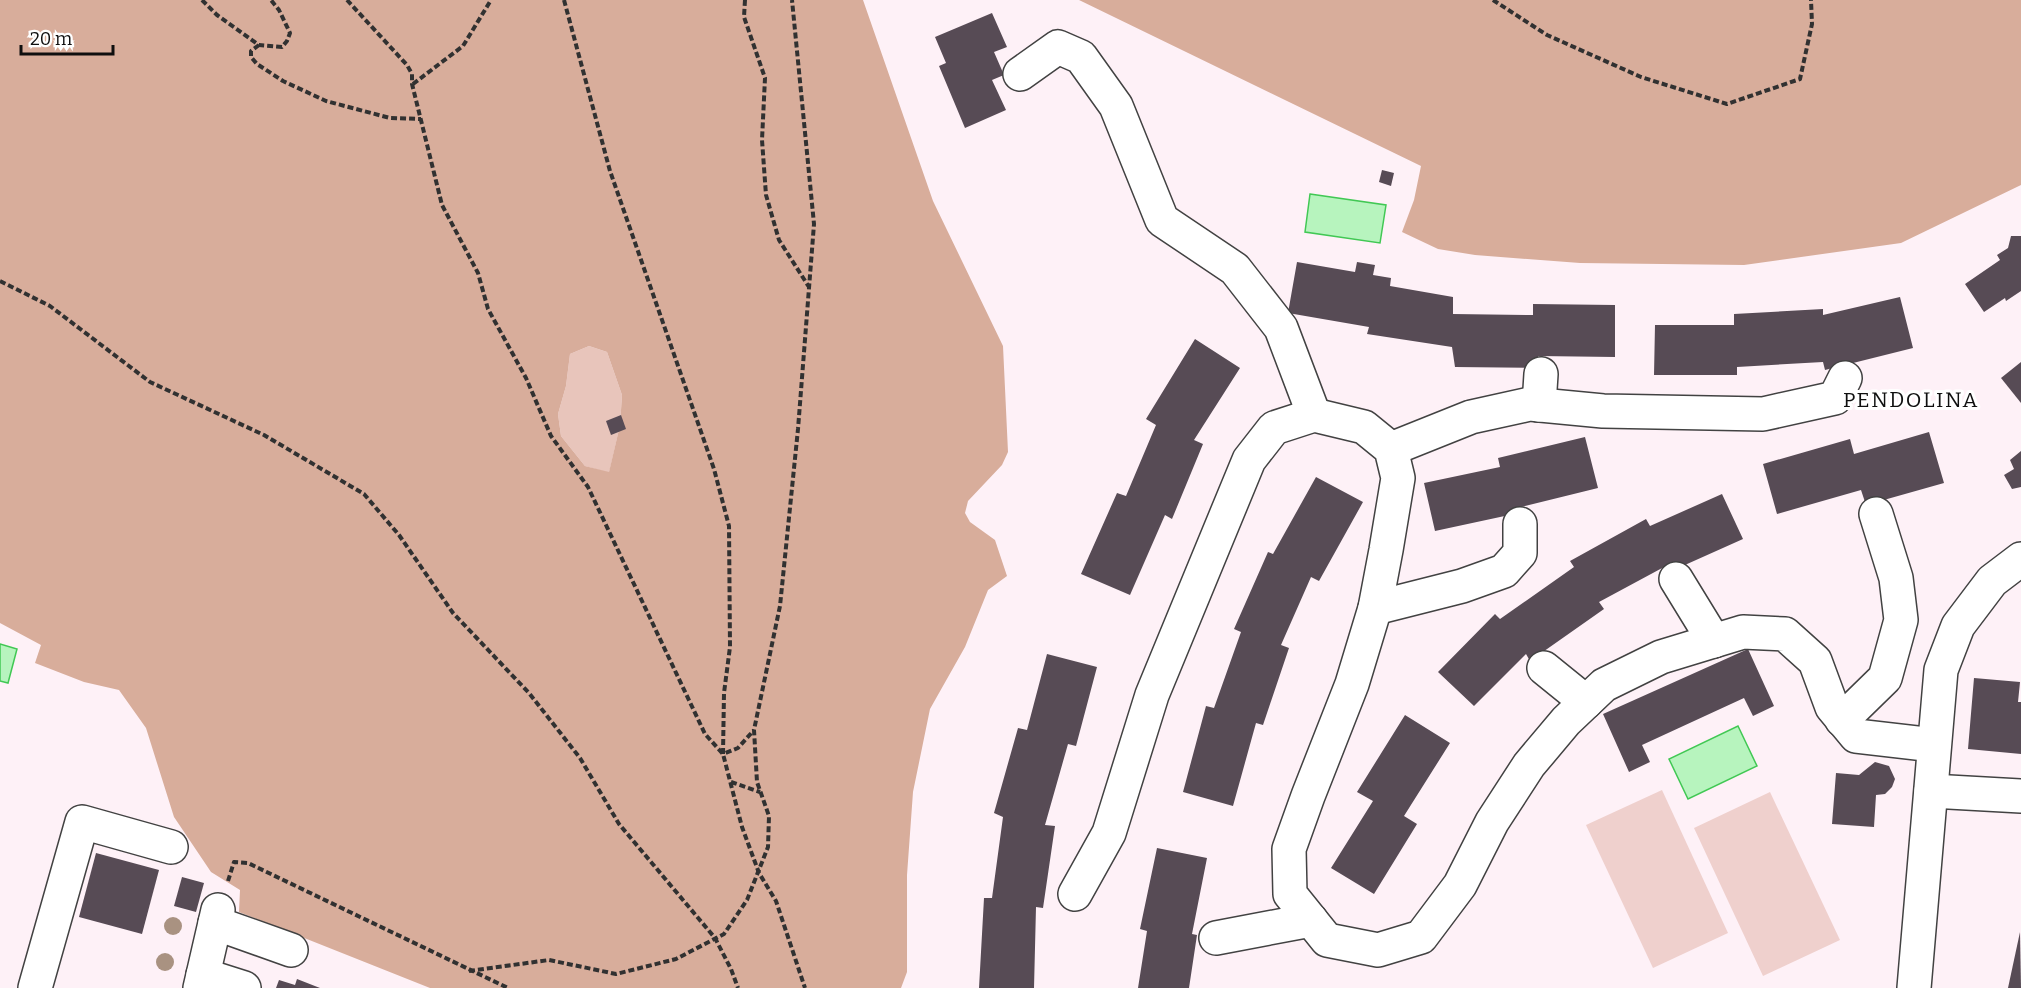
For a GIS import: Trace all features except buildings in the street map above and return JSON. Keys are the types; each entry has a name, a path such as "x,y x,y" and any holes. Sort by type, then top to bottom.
{"street":[{"path":"1020,74 1058,46 1082,57 1116,106 1162,220 1235,268 1281,328 1314,415"},
{"path":"1392,449 1471,417 1530,404 1540,389 1603,411 1763,414 1835,398 1845,378"},
{"path":"1075,894 1109,833 1152,695 1249,460 1274,428 1314,415 1364,427 1392,449 1398,478 1375,608 1352,684 1289,849 1290,894 1327,939 1378,950 1421,938 1460,885 1492,822 1529,765 1566,721 1604,685 1661,657 1743,632 1785,634 1815,661 1832,707 1856,736 1934,745"},
{"path":"1842,720 1885,678 1901,620 1896,578 1876,514"},
{"path":"1375,608 1462,586 1504,571 1520,553 1520,524"},
{"path":"1914,988 1941,670 1958,626 1992,581 2021,559"},
{"path":"1676,579 1714,641"},
{"path":"1544,668 1586,702"},
{"path":"1931,791 2021,796"},
{"path":"35,988 82,822 171,847"},
{"path":"244,988 202,981 216,917 291,950"},
{"path":"1216,938 1311,920"}],"path":[{"path":"202,0 217,15 259,45 282,47 290,33 279,10 271,0"},
{"path":"347,0 407,65 412,74 412,84 442,205 478,273 488,309 526,378 551,436 588,487 705,734 723,754"},
{"path":"412,84 463,46 491,0"},
{"path":"564,0 610,171 714,469 729,526 730,647 724,693 723,754 742,827 759,873 776,901 805,988"},
{"path":"745,0 744,17 765,78 762,140 766,195 779,240 809,287"},
{"path":"469,971 549,960 616,974 676,959 724,934 747,900 768,847 769,816 757,782 754,730 780,606 814,224 792,0"},
{"path":"1493,0 1547,35 1641,77 1727,104 1800,79 1812,24 1811,0"},
{"path":"259,45 251,51 251,57 257,64 283,81 326,101 390,118 421,118"},
{"path":"0,281 50,306 150,382 264,435 364,494 399,535 453,613 529,693 580,758 619,824 715,939 738,988"},
{"path":"723,754 738,748 754,730"},
{"path":"731,782 760,792"},
{"path":"234,862 248,864 508,988"}],"shaded area":[{"path":"0,0 863,0 933,201 1003,346 1008,452 1002,465 968,501 965,513 970,522 995,540 1007,576 988,590 965,647 930,709 913,792 907,875 907,972 901,988 430,988 239,912 240,890 211,872 174,817 146,728 119,690 84,682 35,663 41,645 0,623","holes":["589,346 607,352 622,395 620,425 609,472 585,466 561,436 558,414 566,386 570,354"]},
{"path":"1079,0 2021,0 2021,185 1901,243 1744,265 1580,263 1475,255 1438,249 1402,232 1414,200 1421,166"},
{"path":"1310,194 1386,205 1380,243 1305,232"},
{"path":"589,346 607,352 622,395 620,425 609,473 585,466 561,436 558,414 566,386 570,354"},
{"path":"0,644 17,649 8,683 0,681"},
{"path":"1738,726 1757,766 1688,799 1669,759"},
{"path":"1662,790 1728,933 1653,968 1586,825"},
{"path":"1770,792 1840,940 1763,976 1694,828"}],"district":[{"name":"PENDOLINA","path":"1911,400"}]}
